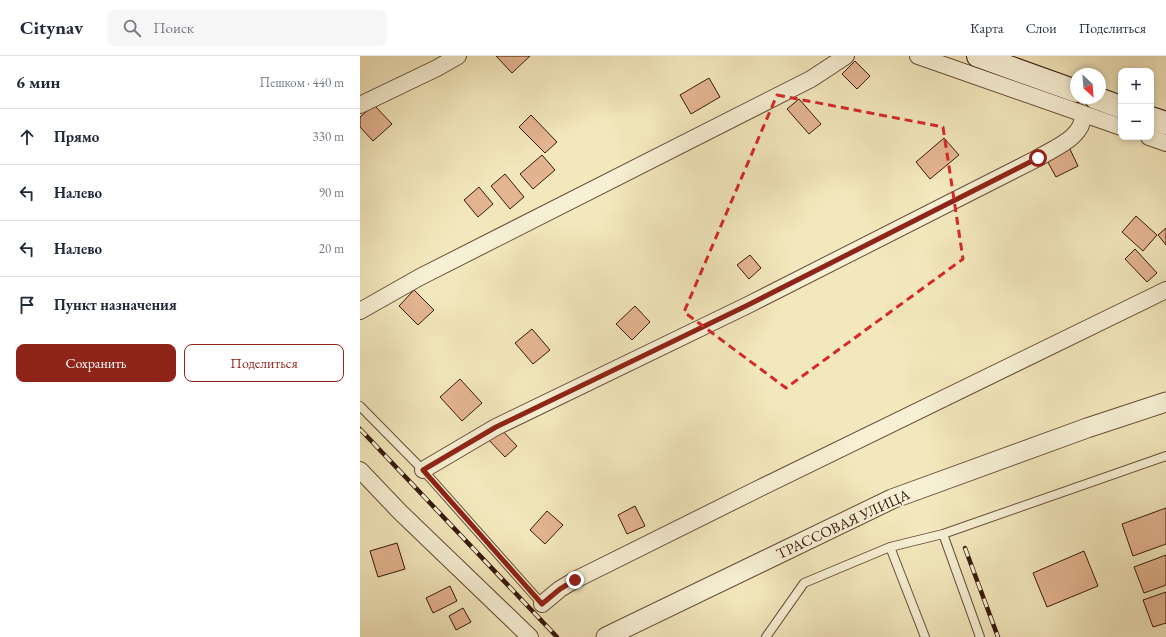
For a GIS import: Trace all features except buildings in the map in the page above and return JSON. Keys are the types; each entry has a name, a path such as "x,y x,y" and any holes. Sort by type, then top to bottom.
{"main road":[{"path":"978,56 1070,89"},
{"path":"1090,106 1118,107"},
{"path":"1154,119 1166,123"}],"street":[{"path":"360,105 437,68 458,56"},
{"path":"360,311 427,273 811,79 846,56"},
{"path":"918,56 1090,106 1118,125"},
{"path":"423,470 496,427 755,301 1038,158 1075,135 1090,106"},
{"path":"1154,139 1166,143"},
{"path":"542,604 560,589 596,570 756,490 1166,290"},
{"name":"ТРАССОВАЯ УЛИЦА","path":"606,637 892,499 1087,428 1166,402"},
{"path":"360,470 400,512 530,637"}],"lane":[{"path":"360,406 423,470 542,604"},
{"path":"766,637 804,583 890,547 943,534 1166,456"},
{"path":"943,534 980,637"},
{"path":"890,547 925,637"}],"highlighted area":[{"path":"777,95 943,127 963,259 786,388 684,312"}],"railway":[{"path":"360,429 557,637"},
{"path":"965,548 998,637"}],"route":[{"path":"575,580 560,589 542,604 423,470 496,427 748,305 1038,158"}]}
